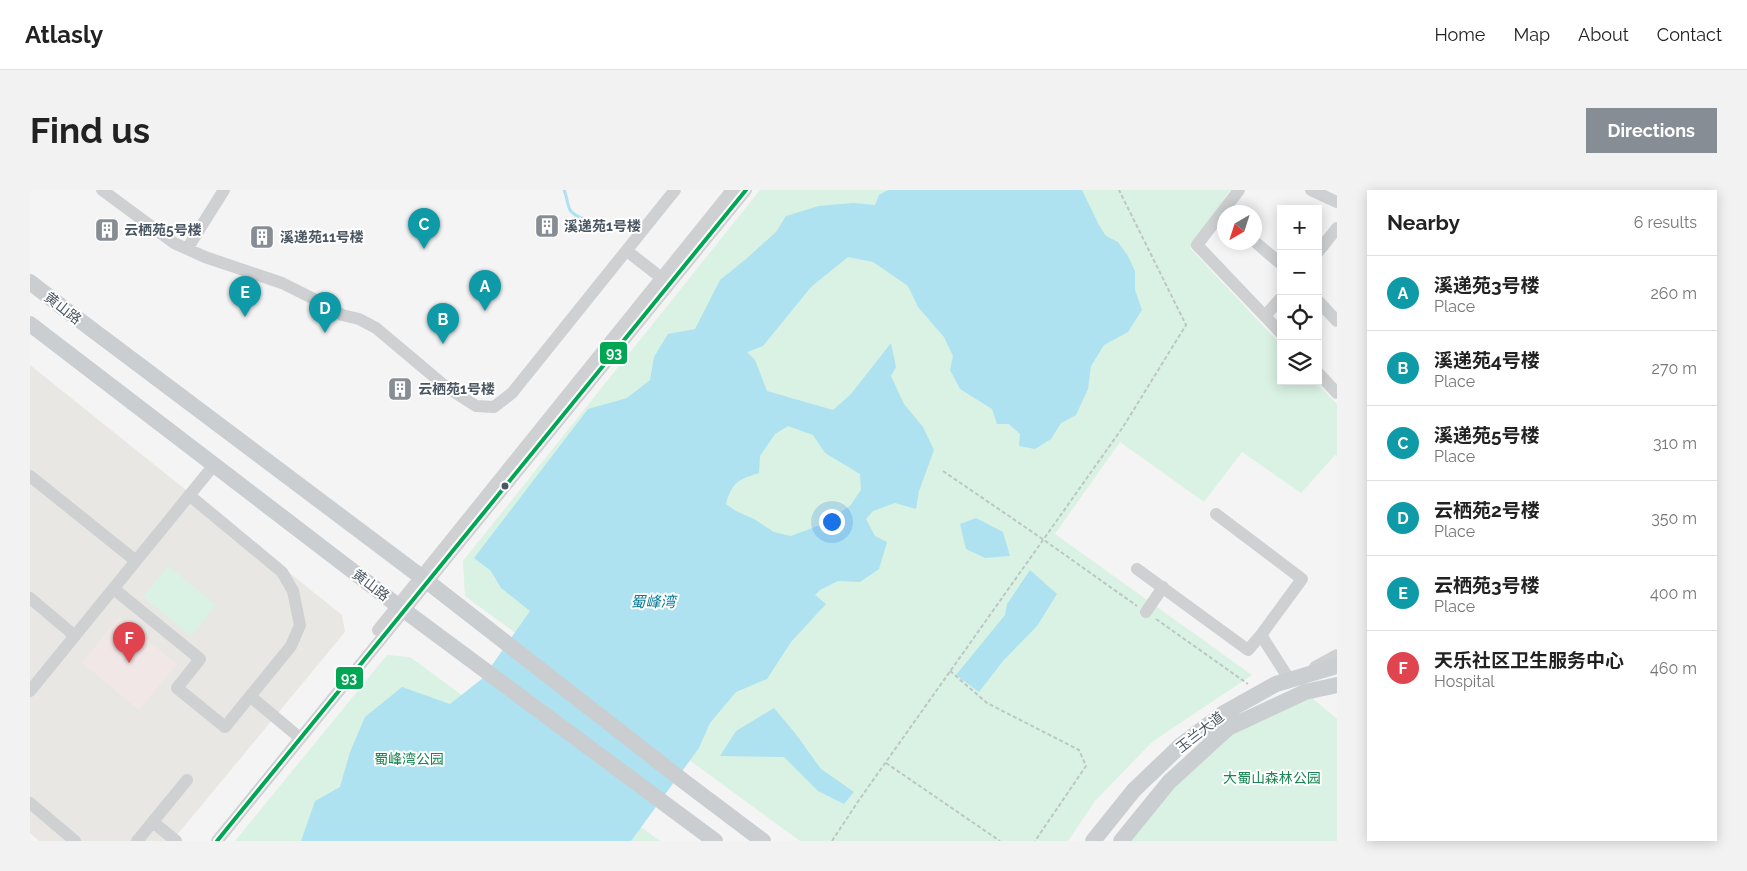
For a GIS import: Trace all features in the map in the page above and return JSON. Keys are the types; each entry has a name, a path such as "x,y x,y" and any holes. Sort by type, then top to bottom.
{"main road":[{"name":"黄山路","path":"30,282 504,641 763,841"},
{"name":"黄山路","path":"30,324 401,608 715,841"},
{"name":"玉兰大道","path":"1093,841 1134,790 1180,746 1224,713 1276,684 1337,666"},
{"name":"玉兰大道","path":"1121,841 1169,782 1228,728 1305,692 1337,685"}],"street":[{"path":"102,190 174,243 282,284 342,315 359,319 376,328 445,386 476,406 494,406 512,393 675,190"},
{"path":"187,249 224,190"},
{"path":"665,282 732,190"},
{"path":"217,841 298,736 665,282 746,190"},
{"path":"1229,205 1239,190"},
{"path":"1311,190 1337,202"},
{"path":"1217,221 1197,245 1277,329"},
{"path":"1320,250 1336,231"},
{"path":"1262,248 1277,261"},
{"path":"627,251 665,282"},
{"path":"1265,316 1277,302"},
{"path":"1322,305 1337,321"},
{"path":"1322,377 1337,393"},
{"path":"30,691 214,465"},
{"path":"30,476 136,561"},
{"path":"114,589 200,659 177,688 225,727 291,646 300,625 293,592 282,572 189,495"},
{"path":"1137,569 1248,650 1302,579 1216,514"},
{"path":"1146,612 1163,587"},
{"path":"30,598 75,636"},
{"path":"1261,635 1294,678 1337,656"},
{"path":"250,696 298,736"},
{"path":"208,841 298,736"},
{"path":"137,841 187,780"},
{"path":"30,803 75,841"},
{"path":"153,822 176,841"}],"path":[{"path":"832,841 1123,427 1186,325 1119,190"},
{"path":"943,471 1044,540"},
{"path":"950,671 987,703 1079,750 1086,766 1035,841"},
{"path":"886,763 1000,841"}],"shaded area":[{"path":"30,365 342,615 345,632 172,841 39,841 30,833"},
{"path":"119,617 177,664 139,710 82,663"}],"green space":[{"path":"760,190 1230,190 1220,205 1217,205 1217,209 1190,248 1277,341 1277,385 1319,385 1337,404 1337,456 1335,455 1301,493 1242,452 1204,502 1120,442 1055,534 1252,675 1152,742 1095,801 1068,841 800,841 465,596 463,561"},
{"path":"168,566 216,605 191,636 143,597"},
{"name":"蜀峰湾公园","path":"387,655 410,657 660,841 235,841"},
{"name":"大蜀山森林公园","path":"1305,692 1337,719 1337,841 1121,841 1228,728"}],"water":[{"name":"蜀峰湾","path":"888,190 1082,190 1106,236 1118,242 1128,256 1135,271 1135,290 1142,310 1128,332 1104,345 1091,366 1088,389 1076,415 1061,423 1051,439 1035,449 1019,446 1020,434 1009,424 997,424 992,409 960,389 950,370 953,356 944,337 918,307 908,286 873,262 848,257 811,287 763,346 747,352 755,360 767,391 833,410 851,394 891,343 896,367 891,376 904,404 923,427 934,450 919,491 916,509 895,503 873,511 866,519 875,536 887,542 879,569 860,582 838,581 820,590 815,595 826,604 791,642 767,679 736,692 710,723 699,748 631,841 301,841 315,801 340,787 350,752 365,717 402,687 450,704 483,678 530,611 501,588 491,571 474,558 588,409 627,398 650,380 654,357 668,334 695,329 720,280 776,232 786,216 819,206 853,203 875,205 879,195","holes":["788,426 813,435 825,453 860,474 861,490 850,506 820,525 791,536 774,532 726,504 737,482 759,473 760,456 775,434"]},
{"path":"976,518 1003,532 1010,556 985,558 966,549 960,524"},
{"path":"1030,570 1057,594 1037,626 1003,661 979,692 956,675 1005,615 1007,604"},
{"path":"774,708 821,769 854,792 844,804 818,791 784,757 720,756 736,731"}],"waterway":[{"path":"564,190 570,210 575,215 596,222"}],"transit line":[{"name":"93","path":"217,841 746,190"}],"place":[{"name":"溪递苑1号楼","path":"547,226"},
{"name":"云栖苑5号楼","path":"107,230"},
{"name":"溪递苑11号楼","path":"262,237"},
{"name":"溪递苑5号楼","path":"424,249"},
{"name":"溪递苑3号楼","path":"485,311"},
{"name":"云栖苑3号楼","path":"245,317"},
{"name":"云栖苑2号楼","path":"325,333"},
{"name":"溪递苑4号楼","path":"443,344"},
{"name":"云栖苑1号楼","path":"400,389"},
{"name":"天乐社区卫生服务中心","path":"129,663"}]}
